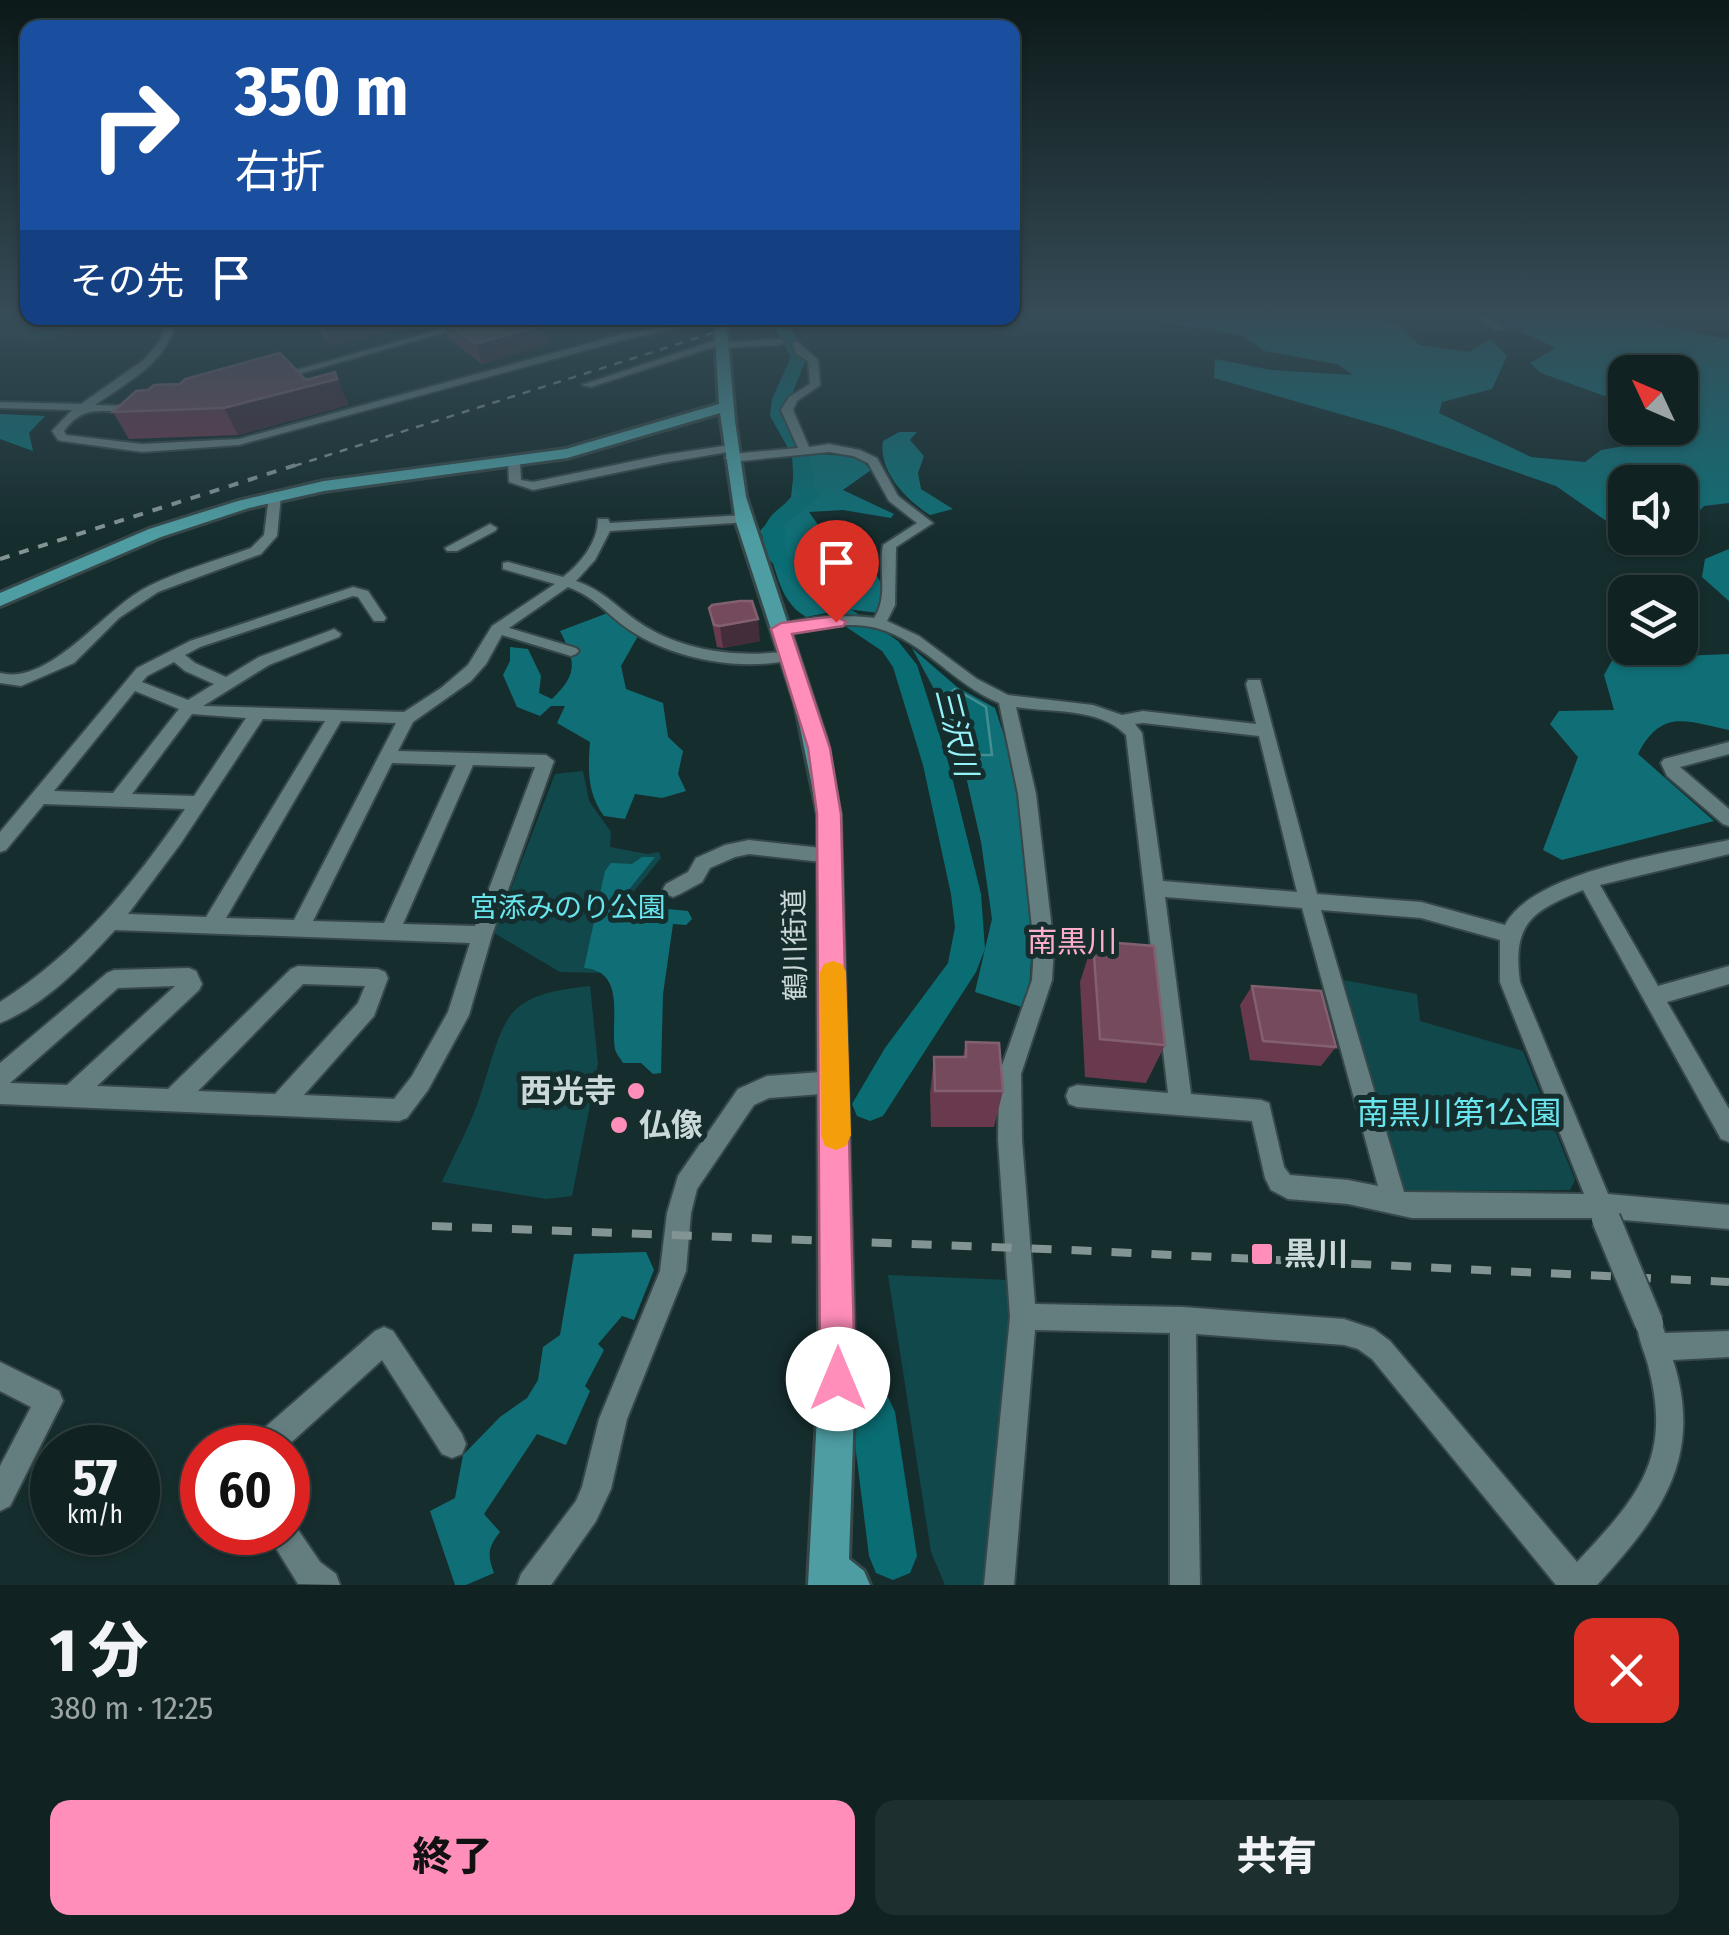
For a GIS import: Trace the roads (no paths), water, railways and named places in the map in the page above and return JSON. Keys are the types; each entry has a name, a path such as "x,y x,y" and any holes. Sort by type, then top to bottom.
{"main road":[{"name":"鶴川街道","path":"726,388 731,454 744,519 822,764 832,856 838,1379 836,1580"},
{"path":"0,600 155,534 275,496 589,448 728,406"}],"street":[{"path":"104,388 47,433 59,446 135,453 210,450 310,430 455,388"},
{"path":"79,407 107,388"},
{"path":"799,450 787,410 794,399 811,388"},
{"path":"0,402 79,407 148,404"},
{"path":"514,462 515,482 533,486 664,458 842,450 873,461 893,498 926,523 890,544 890,603 875,623"},
{"path":"0,678 15,682 69,659 114,615 153,589 256,551 270,536 275,496"},
{"path":"299,929 407,718 456,685 482,659 498,629 532,603 564,586 596,555 604,524 744,519"},
{"path":"452,548 490,528"},
{"path":"508,566 594,592 635,627 675,644 710,654 774,659 790,656"},
{"path":"0,845 142,672 174,654 248,624 353,591 363,594 379,618"},
{"path":"781,629 836,622 875,623 912,636 967,681 1006,700 1103,713 1124,720 1143,718 1266,730"},
{"path":"498,629 571,650"},
{"path":"118,800 189,707 264,661 334,634"},
{"path":"174,654 190,668 227,684"},
{"path":"1254,684 1395,1204"},
{"path":"134,685 189,707 407,718"},
{"path":"999,1585 1024,1317 1010,1140 1010,1074 1042,980 1044,947 1028,794 1006,700"},
{"path":"0,1013 48,983 112,922 258,713"},
{"path":"210,926 337,715"},
{"path":"1124,720 1134,733 1182,1104"},
{"path":"1729,748 1670,762 1673,772 1729,820"},
{"path":"0,1093 399,1110 420,1083 458,1015 482,935 546,761 390,757"},
{"path":"390,932 467,759"},
{"path":"40,797 196,803"},
{"path":"672,889 695,877 703,863 732,850 749,847 832,856"},
{"path":"1024,1317 1183,1320 1344,1332 1365,1338 1380,1350 1576,1585 1647,1508 1659,1488 1671,1435 1671,1411 1653,1335 1510,982 1510,935 1527,909 1542,898 1588,881 1729,847"},
{"path":"1588,881 1729,1130"},
{"path":"1154,888 1421,910 1510,935"},
{"path":"112,922 482,935"},
{"path":"1656,996 1729,975"},
{"path":"174,1099 298,976 378,978 367,1009 281,1104"},
{"path":"0,1077 114,979 189,977 192,984 72,1095"},
{"path":"532,1585 586,1512 596,1489 613,1420 673,1271 686,1184 746,1097 767,1087 835,1082"},
{"path":"1077,1096 1261,1110 1273,1170 1279,1182 1288,1187 1348,1192 1395,1204 1729,1217"},
{"path":"1183,1320 1184,1585"},
{"path":"1653,1335 1729,1344"},
{"path":"289,1425 384,1340 452,1444"},
{"path":"0,1376 49,1401 0,1496"},
{"path":"297,1555 309,1573 325,1585"}],"waterway":[{"name":"三沢川","path":"786,388 779,416 801,455 804,487 810,496 773,525 776,556 838,611 890,646 905,665 948,809 970,927 969,949 960,972 870,1104"},
{"name":"三沢川","path":"873,1412 893,1556"}],"railway":[{"path":"294,466 540,388"},
{"path":"0,559 302,463"},
{"path":"432,1226 1070,1250 1729,1282"}],"place":[{"name":"西光寺","path":"636,1091"},
{"name":"仏像","path":"619,1125"},
{"name":"黒川","path":"1262,1254"}],"district":[{"name":"南黒川","path":"1072,942"}],"park label":[{"name":"宮添みのり公園","path":"568,907"},
{"name":"南黒川第1公園","path":"1459,1113"}]}
